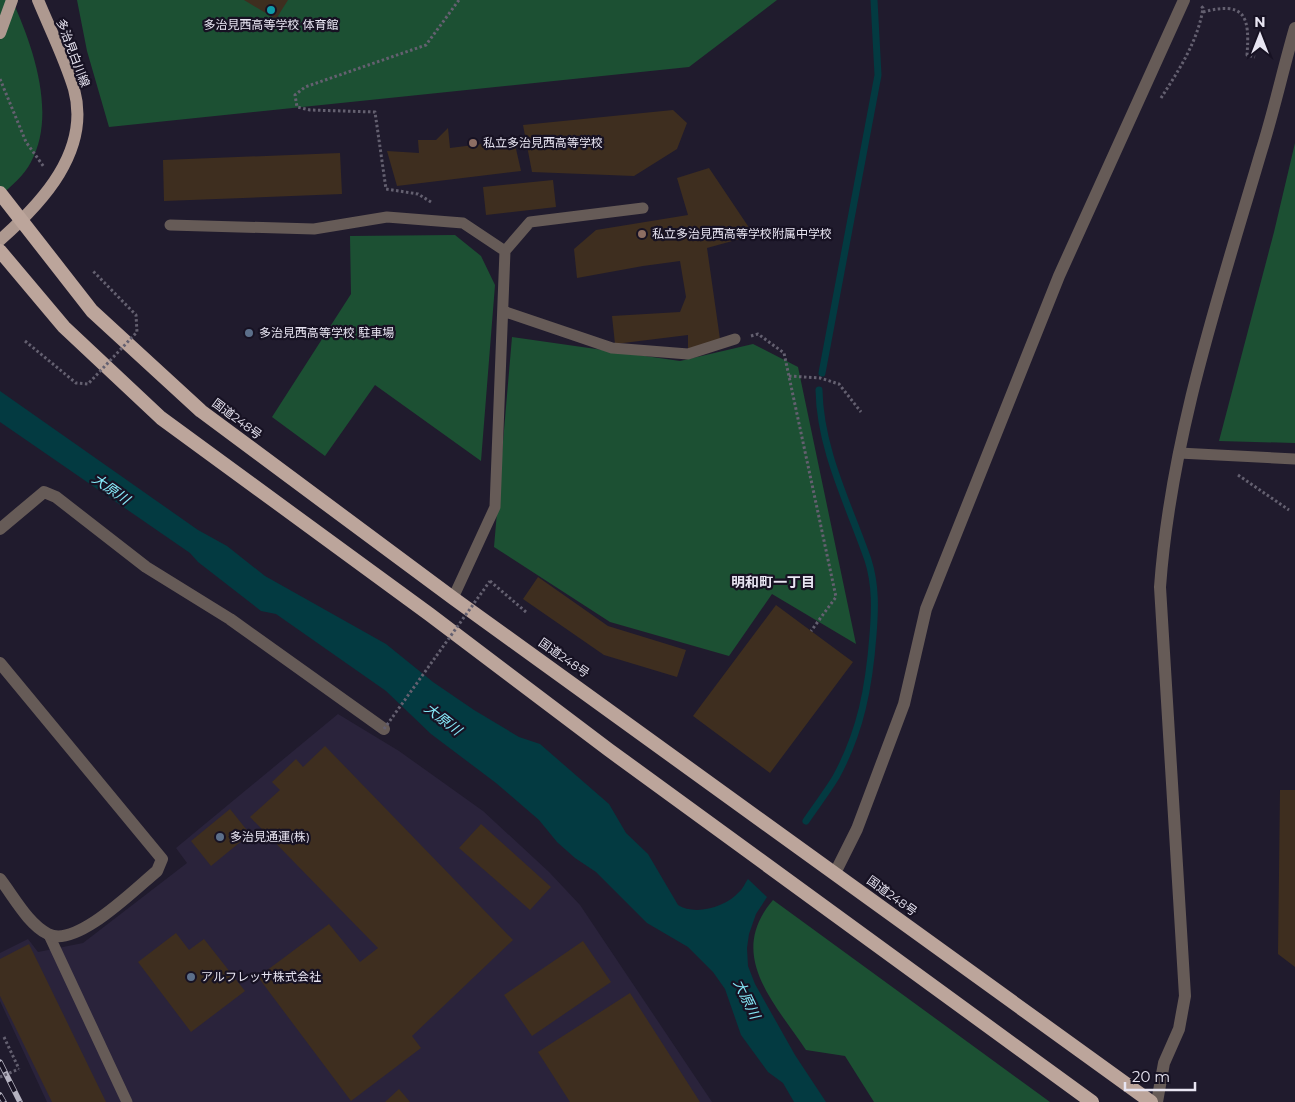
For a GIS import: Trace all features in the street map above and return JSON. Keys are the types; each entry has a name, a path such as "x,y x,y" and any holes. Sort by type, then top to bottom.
{"highway":[{"name":"国道248号","path":"0,193 92,311 201,411 453,598 1151,1102"},
{"path":"0,250 64,327 161,418 429,614 609,750 1092,1102"}],"main road":[{"path":"0,33 12,0"},
{"name":"多治見白川線","path":"0,240 22,221 54,182 64,167 73,144 77,116 74,90 38,0"}],"street":[{"path":"834,873 857,829 904,704 926,609 1058,276 1184,0"},
{"path":"1157,1102 1164,1063 1179,1029 1185,996 1160,587 1164,529 1190,394 1262,151 1295,28"},
{"path":"0,529 44,492 56,497 122,550 230,619 384,730"},
{"path":"0,662 162,859 157,871 84,930 64,937 50,936 36,926 0,879"}],"lane":[{"path":"453,598 495,507 505,251 530,222 643,208"},
{"path":"170,225 314,229 387,217 463,223 505,251"},
{"path":"503,311 612,348 688,354 735,339"},
{"path":"1179,453 1295,459"},
{"path":"50,936 127,1102"}],"path":[{"path":"433,204 418,194 386,189 375,112 310,110 297,107 295,95 305,87 426,45 459,0"},
{"path":"1160,99 1182,66 1200,25 1203,8 1195,0"},
{"path":"1203,12 1230,8 1242,14 1248,24 1247,54 1255,57"},
{"path":"0,79 26,142 54,182"},
{"path":"24,341 76,383 88,384 137,332 136,315 93,271"},
{"path":"735,339 758,334 784,352 836,597 811,631"},
{"path":"788,376 820,378 839,384 861,412"},
{"path":"1238,475 1289,510"},
{"path":"384,730 490,581 526,612"},
{"path":"0,1078 19,1069 4,1037"}],"shaded area":[{"path":"338,714 399,751 483,811 549,872 580,905 712,1102 47,1102 0,1001 0,953 28,939 38,952 83,943 187,863 176,848"}],"green space":[{"path":"0,0 12,0 27,38 39,80 42,123 39,143 31,162 25,172 0,196"},
{"path":"77,0 777,0 689,67 109,127 87,51"},
{"path":"1295,143 1295,443 1219,441 1274,232"},
{"path":"455,235 481,256 495,285 481,461 375,385 325,456 272,417 351,294 350,236"},
{"path":"512,337 680,361 753,344 798,367 856,644 772,594 729,656 610,622 494,547"},
{"path":"773,900 1050,1102 874,1102 845,1056 806,1050 769,996 760,978 754,959 754,940 760,920"}],"water":[{"name":"大原川","path":"0,391 198,530 227,546 265,576 386,644 433,682 474,710 519,737 540,744 609,804 626,833 648,854 678,905 693,910 718,906 742,889 748,879 767,897 756,914 749,934 747,948 748,966 755,984 795,1055 826,1102 794,1102 783,1083 768,1072 741,1035 725,989 713,972 688,947 647,923 596,872 575,858 557,842 539,820 496,783 431,734 386,691 276,614 261,611 198,562 190,553 0,422"}],"building":[{"name":"多治見西高等学校 体育館","path":"244,0 288,0 276,19"},
{"path":"673,110 687,123 677,149 634,176 532,172 523,125"},
{"path":"448,128 450,148 514,140 521,171 397,186 387,151 419,153 418,140 436,140"},
{"path":"340,153 342,194 164,201 163,160"},
{"path":"709,168 754,235 707,248 720,339 688,349 688,335 615,344 612,316 680,312 686,297 680,261 577,278 574,249 596,230 688,215 677,178"},
{"path":"553,180 556,207 486,215 483,187"},
{"path":"538,577 608,626 686,650 677,677 604,655 523,599"},
{"path":"776,605 853,662 770,773 693,716"},
{"path":"325,746 513,940 412,1036 421,1048 351,1101 258,977 329,924 360,962 378,948 250,817 280,790 272,782 296,759 303,767"},
{"path":"1280,790 1295,790 1295,967 1278,954"},
{"name":"多治見通運(株)","path":"230,809 250,834 211,866 191,841"},
{"path":"481,824 551,887 530,910 459,848"},
{"name":"アルフレッサ株式会社","path":"176,933 189,950 204,939 245,991 191,1032 138,962"},
{"path":"583,941 611,982 532,1036 504,995"},
{"path":"29,944 106,1102 52,1102 0,996 0,959"},
{"path":"630,993 700,1102 570,1102 538,1052"},
{"path":"399,1089 410,1102 385,1102"}],"waterway":[{"path":"822,373 878,75 874,0"},
{"path":"806,821 836,777 845,760 858,726 869,673 874,616 874,588 871,569 830,456 824,434 819,390"}],"railway":[{"path":"0,1062 20,1102"},
{"path":"0,1095 4,1102"}],"place":[{"name":"多治見西高等学校 体育館","path":"271,10"},
{"name":"私立多治見西高等学校","path":"473,143"},
{"name":"私立多治見西高等学校附属中学校","path":"642,234"},
{"name":"多治見西高等学校 駐車場","path":"249,333"},
{"name":"多治見通運(株)","path":"220,837"},
{"name":"アルフレッサ株式会社","path":"191,977"}],"district":[{"name":"明和町一丁目","path":"773,582"}]}
